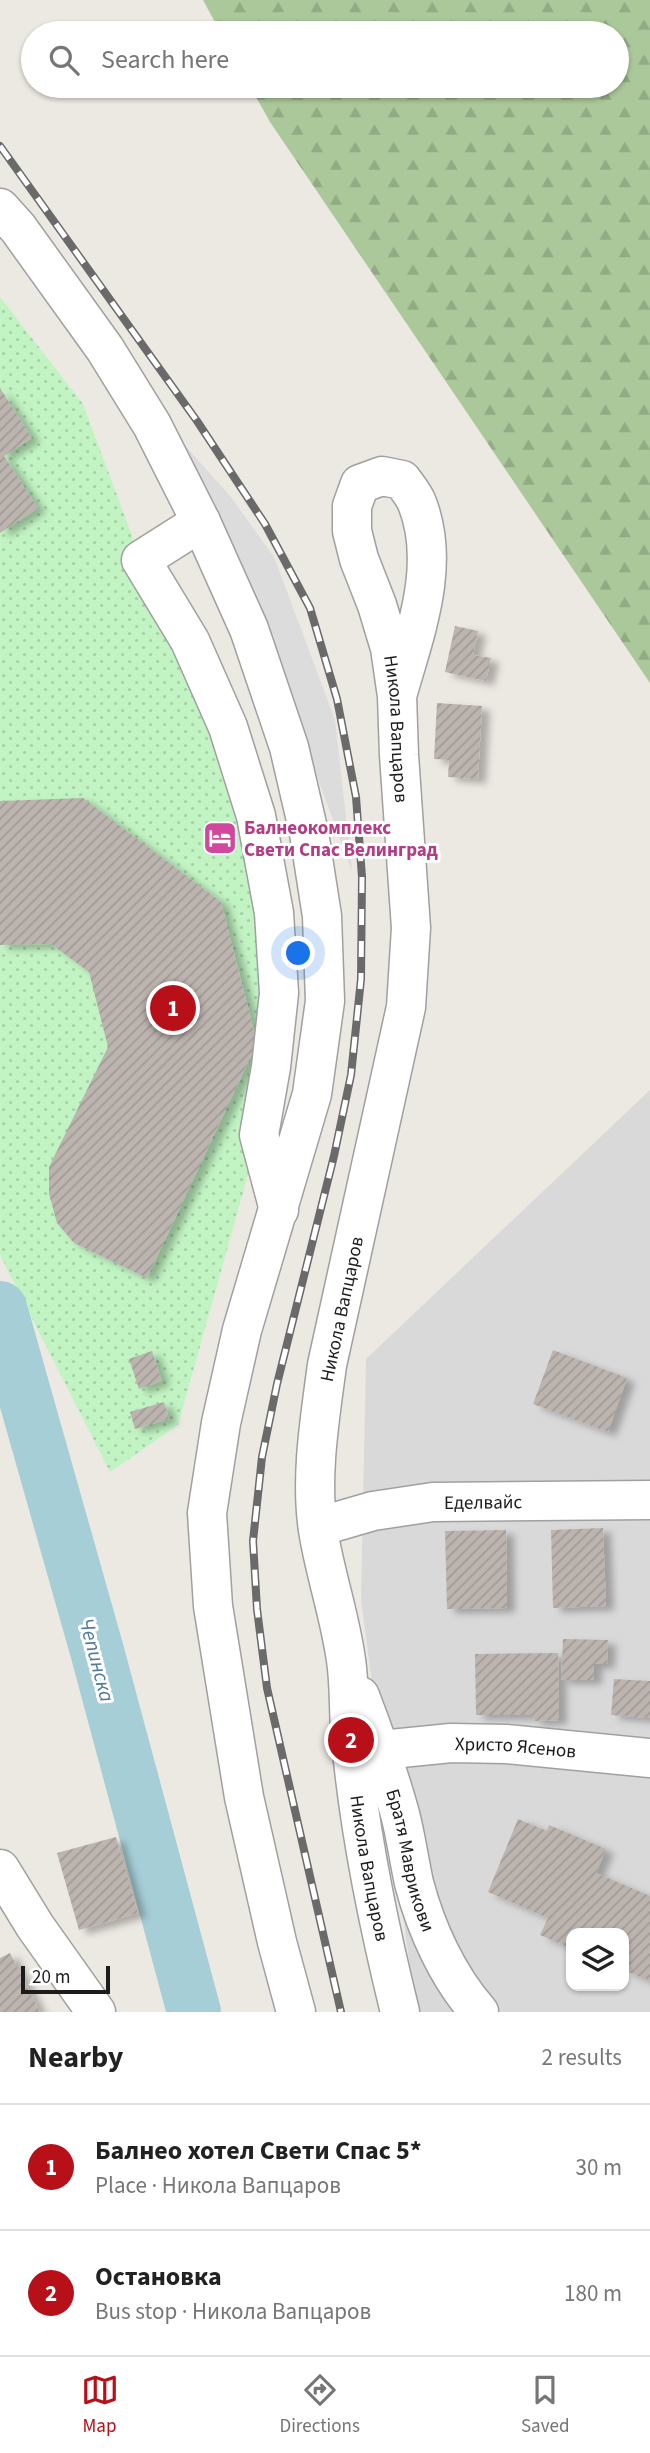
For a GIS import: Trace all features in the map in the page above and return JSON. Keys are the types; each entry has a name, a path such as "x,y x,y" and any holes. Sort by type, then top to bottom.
{"street":[{"path":"0,208 18,228 105,349 152,425 201,522 249,629 289,747 309,833 323,915 326,1001 312,1094 243,1330 222,1423 207,1513 213,1606 244,1797 296,2012"},
{"name":"Никола Вапцаров","path":"397,696 420,616 426,572 425,535 417,501 402,480 382,476 360,484 352,506 352,531 390,648 397,696 411,928 406,1007 327,1365 319,1423 316,1476 318,1527 346,1660 351,1740 364,1831 400,2012"},
{"path":"201,522 141,560 190,641 228,727 256,816 274,913 279,993 271,1068 258,1135 279,1210"},
{"name":"Еделвайс","path":"318,1527 373,1511 433,1502 650,1500"},
{"name":"Братя Маврикови","path":"346,1660 381,1750 400,1815 415,1885 436,1946 463,1994 479,2012"},
{"name":"Христо Ясенов","path":"381,1750 451,1743 506,1744 650,1758"},
{"path":"0,1868 35,1926 96,2012"}],"shaded area":[{"path":"156,413 230,496 274,557 335,720 352,871 258,617"},
{"path":"650,1090 650,2012 416,2012 361,1600 366,1359"}],"green space":[{"path":"203,0 650,0 650,683 270,122 257,98 629,98 629,21 214,21"},
{"path":"0,297 83,404 141,560 190,641 274,913 259,1135 178,1425 110,1472 0,1255"}],"building":[{"path":"0,388 32,438 4,456 38,508 0,533"},
{"path":"455,626 478,631 473,655 491,658 486,681 445,672"},
{"path":"437,703 482,706 478,779 448,777 449,760 434,759"},
{"path":"83,798 221,902 257,1043 147,1278 74,1243 57,1223 49,1194 49,1167 108,1047 89,972 51,944 0,945 0,801"},
{"path":"553,1350 627,1378 608,1432 533,1404"},
{"path":"152,1351 162,1381 139,1389 129,1359"},
{"path":"164,1402 169,1419 135,1429 130,1412"},
{"path":"603,1528 606,1606 553,1608 551,1530"},
{"path":"506,1530 507,1608 447,1609 445,1531"},
{"path":"563,1639 608,1640 607,1664 594,1664 594,1680 561,1680"},
{"path":"558,1653 559,1720 534,1721 533,1715 476,1715 475,1654"},
{"path":"614,1679 650,1681 650,1718 611,1715"},
{"path":"518,1819 547,1831 549,1825 606,1849 596,1873 650,1896 650,1981 629,1972 629,1928 566,1928 566,1946 540,1935 548,1918 488,1892"},
{"path":"116,1837 138,1913 79,1930 57,1853"},
{"path":"10,1953 40,2012 0,2012 0,1958"}],"waterway":[{"name":"Чепинска","path":"0,1308 97,1651 194,2012"}],"railway":[{"path":"0,146 197,421 265,524 310,608 337,699 356,797 362,877 361,979 351,1075 334,1156 277,1384 262,1457 253,1541 257,1609 267,1688 341,2012"}],"place":[{"name":"Балнеокомплекс Свети Спас Велинград","path":"220,838"},
{"name":"Балнео хотел Свети Спас 5*","path":"173,1008"},
{"name":"Остановка","path":"351,1740"}]}
